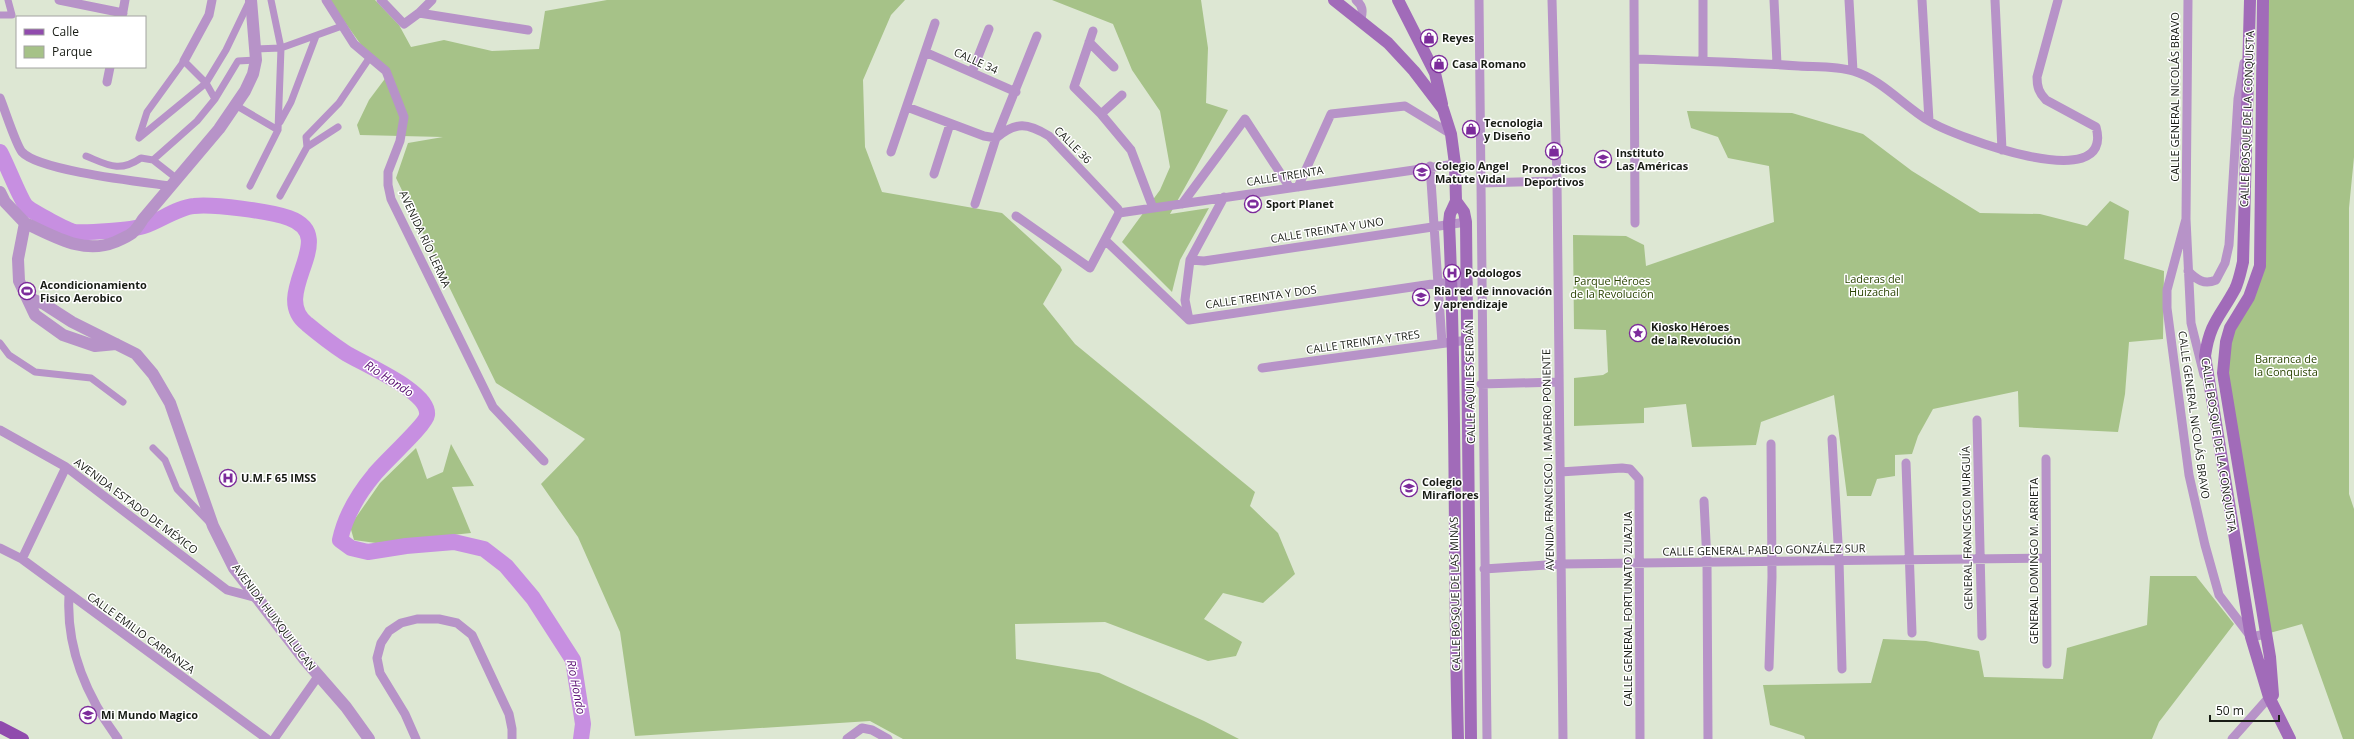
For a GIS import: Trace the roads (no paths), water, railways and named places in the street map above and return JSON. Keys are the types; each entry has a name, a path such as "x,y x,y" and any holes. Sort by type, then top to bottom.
{"main road":[{"path":"1334,0 1361,19 1388,43 1414,71 1443,109"},
{"path":"1398,0 1435,73 1443,109 1451,134 1455,164 1456,201"},
{"name":"CALLE BOSQUE DE LA CONQUISTA","path":"2250,0 2243,262 2235,288 2215,319 2208,335 2205,356 2234,541 2251,637 2272,697 2290,739"},
{"name":"CALLE BOSQUE DE LA CONQUISTA","path":"2263,0 2260,266 2249,297 2230,328 2223,357 2223,373 2266,634 2272,697"},
{"name":"CALLE BOSQUE DE LAS MINAS","path":"1458,739 1448,342 1452,282 1449,223 1450,214 1456,201 1464,212 1466,222 1468,283 1472,739"},
{"path":"2234,541 2250,538"},
{"path":"0,727 23,739"}],"street":[{"path":"0,15 12,15 8,0"},
{"path":"59,0 122,15 125,0"},
{"path":"212,0 209,15 184,61 147,112 139,138 206,83 226,50 251,0"},
{"path":"2,199 25,223 68,242 87,248 105,246 134,234 143,219 237,106 253,74 255,55 251,0"},
{"path":"271,0 281,48 278,127"},
{"name":"AVENIDA RÍO LERMA","path":"326,0 354,44 386,71 404,117 400,141 388,172 388,184 391,199 493,407 544,461"},
{"path":"381,0 404,24 419,13 432,0"},
{"path":"1356,0 1360,3 1363,11 1361,19"},
{"name":"CALLE AQUILES SERDÁN","path":"1478,0 1481,183 1481,384 1487,739"},
{"name":"AVENIDA FRANCISCO I. MADERO PONIENTE","path":"1552,0 1556,181 1563,739"},
{"path":"1634,0 1636,59 1635,223"},
{"path":"1703,0 1703,61"},
{"path":"1774,0 1777,64"},
{"path":"1848,0 1853,71"},
{"path":"1922,0 1929,121"},
{"path":"1995,0 2002,150"},
{"path":"1636,59 1777,64 1853,71 1872,81 1929,121 1954,133 2002,150 2074,161 2086,158 2092,152 2098,135 2096,126 2046,100 2040,94 2037,86 2037,76 2058,0"},
{"name":"CALLE GENERAL NICOLÁS BRAVO","path":"2188,0 2186,218 2191,323 2199,360 2211,397"},
{"path":"419,13 528,30"},
{"path":"891,152 935,23"},
{"path":"153,160 197,121 215,99 238,61 281,48 342,26"},
{"path":"972,72 989,29"},
{"path":"1093,31 1074,85 1075,89 1101,114 1131,150 1153,208"},
{"path":"2188,271 2196,278 2210,283 2216,280 2224,263 2228,245 2238,99 2250,34"},
{"path":"250,186 291,102 316,36"},
{"path":"975,204 996,138 1016,92 1037,36"},
{"path":"1089,42 1114,66"},
{"name":"CALLE 34","path":"926,52 1016,92"},
{"path":"307,147 306,137 339,103 370,57"},
{"path":"184,61 206,83 215,99"},
{"path":"107,82 110,68"},
{"path":"1101,114 1122,94"},
{"path":"0,98 18,147 23,154 63,168 100,176 174,182"},
{"path":"237,106 278,127"},
{"path":"907,106 950,124 984,136 996,138"},
{"path":"1182,204 1245,119 1294,187 1331,114 1405,106 1451,134"},
{"path":"934,174 950,124"},
{"name":"CALLE 36","path":"996,138 1006,130 1026,125 1044,132 1118,209 1119,213"},
{"path":"280,196 307,147 338,127"},
{"path":"86,156 114,167 130,166 141,158 153,160 174,182"},
{"name":"CALLE TREINTA","path":"1119,213 1430,166 1455,164"},
{"path":"1430,166 1439,283 1448,342"},
{"path":"1481,183 1556,181"},
{"path":"1189,320 1185,300 1190,260 1224,197"},
{"path":"1016,216 1090,268 1119,213"},
{"name":"CALLE GENERAL NICOLÁS BRAVO","path":"2186,218 2167,290 2166,308 2189,475 2205,545 2220,595 2251,637"},
{"name":"CALLE TREINTA Y UNO","path":"1190,260 1204,261 1449,223 1466,222"},
{"name":"AVENIDA HUIXQUILUCAN","path":"25,223 18,259 19,281 27,297 44,304 72,322 136,354 153,374 170,403 213,526 234,568 304,660 346,707 369,739"},
{"path":"1105,240 1189,320"},
{"name":"CALLE TREINTA Y DOS","path":"1189,320 1439,283 1468,283"},
{"name":"CALLE TREINTA Y TRES","path":"1262,368 1468,340"},
{"path":"0,343 9,355 34,372 91,378 123,402"},
{"path":"1481,384 1558,382"},
{"name":"GENERAL FRANCISCO MURGUÍA","path":"1977,420 1982,636"},
{"name":"AVENIDA ESTADO DE MÉXICO","path":"0,430 66,467 228,590 257,598"},
{"path":"1832,439 1839,560 1842,669"},
{"path":"1769,667 1772,561 1770,444"},
{"path":"153,448 165,460 177,489 213,526"},
{"name":"GENERAL DOMINGO M. ARRIETA","path":"2046,458 2045,558 2047,664"},
{"path":"1906,463 1912,633"},
{"path":"22,559 66,467"},
{"name":"CALLE GENERAL FORTUNATO ZUAZUA","path":"1560,472 1622,468 1630,469 1639,478 1640,739"},
{"path":"1704,501 1707,562 1708,739"},
{"name":"CALLE EMILIO CARRANZA","path":"0,548 22,559 69,596 267,739"},
{"name":"CALLE GENERAL PABLO GONZÁLEZ SUR","path":"1484,569 1561,564 2045,558"},
{"path":"69,596 68,613 77,663 87,690 103,719 118,739"},
{"path":"416,739 406,714 380,673 377,658 381,643 389,631 401,623 417,619 432,619 457,623 472,635 509,714 512,739"},
{"path":"2251,637 2266,634"},
{"path":"274,739 319,675"},
{"path":"2232,739 2272,697"},
{"path":"846,739 862,728 872,730 888,739"}],"waterway":[{"name":"Rio Hondo","path":"0,152 24,204 36,213 75,232 110,231 144,226 176,211 194,206 228,207 280,215 289,218 303,227 309,238 308,252 298,282 295,297 297,312 307,324 339,349 407,388 418,397 425,406 427,415 420,427 368,482 349,514 340,540 351,548 368,552 406,546 454,542 484,549 506,566 533,598 573,660 583,724 581,739"}],"place":[{"name":"Reyes","path":"1429,38"},
{"name":"Casa Romano","path":"1439,64"},
{"name":"Tecnologia y Diseño","path":"1471,129"},
{"name":"Pronosticos Deportivos","path":"1554,151"},
{"name":"Instituto Las Américas","path":"1603,159"},
{"name":"Colegio Angel Matute Vidal","path":"1422,172"},
{"name":"Sport Planet","path":"1253,204"},
{"name":"Podologos","path":"1452,273"},
{"name":"Acondicionamiento Fisico Aerobico","path":"27,291"},
{"name":"Ria red de innovación y aprendizaje","path":"1421,297"},
{"name":"Kiosko Héroes de la Revolución","path":"1638,333"},
{"name":"U.M.F 65 IMSS","path":"228,478"},
{"name":"Colegio Miraflores","path":"1409,488"},
{"name":"Mi Mundo Magico","path":"88,715"}],"park label":[{"name":"Laderas del Huizachal","path":"1874,285"},
{"name":"Parque Héroes de la Revolución","path":"1612,287"},
{"name":"Barranca de la Conquista","path":"2286,365"}]}
